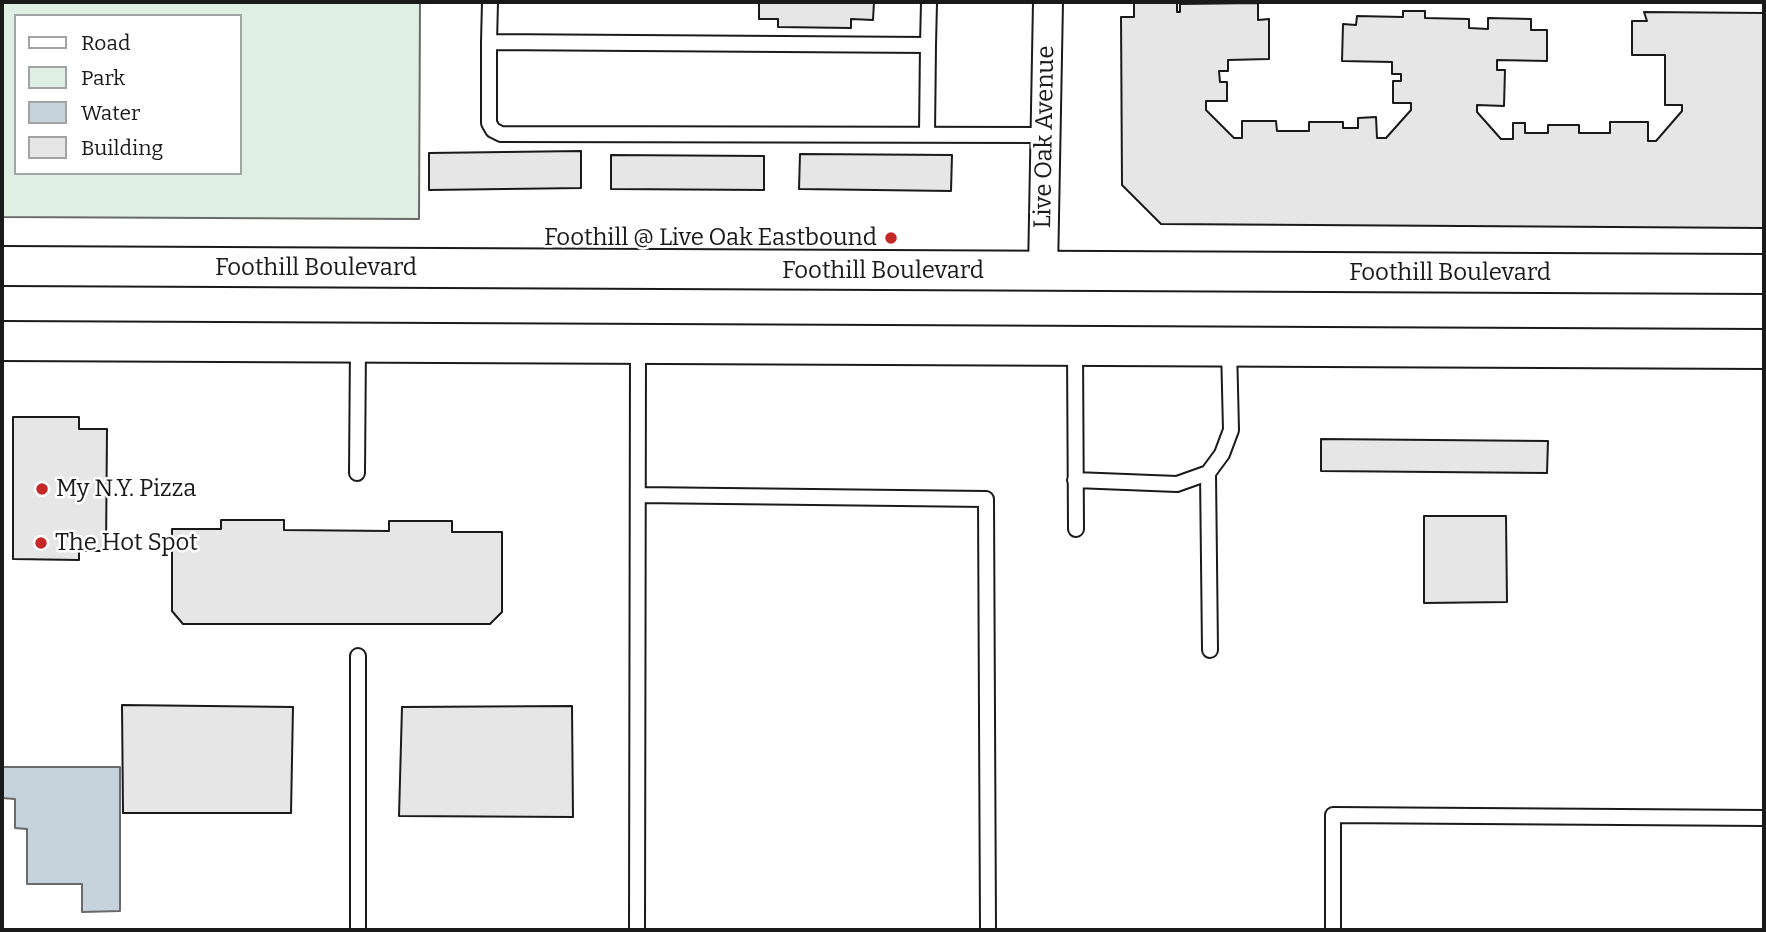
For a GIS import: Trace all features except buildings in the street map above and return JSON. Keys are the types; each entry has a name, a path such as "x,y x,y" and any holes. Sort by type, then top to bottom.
{"main road":[{"name":"Foothill Boulevard","path":"2,266 1764,274"},
{"path":"2,341 1764,349"}],"street":[{"name":"Live Oak Avenue","path":"1043,271 1048,2"}],"lane":[{"path":"490,2 489,123 493,130 501,134 1045,135"},
{"path":"927,134 929,2"},
{"path":"489,42 928,45"},
{"path":"357,473 358,343"},
{"path":"637,930 638,344"},
{"path":"1074,346 1076,529"},
{"path":"1075,481 1177,484 1208,473 1222,454 1231,430 1229,347"},
{"path":"1208,473 1210,650"},
{"path":"639,495 986,499 988,930"},
{"path":"358,656 358,930"},
{"path":"1333,930 1333,815 1764,818"}],"green space":[{"path":"2,2 420,2 419,219 2,217"}],"water":[{"path":"2,767 120,767 120,911 82,912 82,884 27,884 27,829 15,828 15,799 2,798"}],"place":[{"name":"Foothill @ Live Oak Eastbound","path":"891,238"},
{"name":"My N.Y. Pizza","path":"42,489"},
{"name":"The Hot Spot","path":"41,543"}]}
